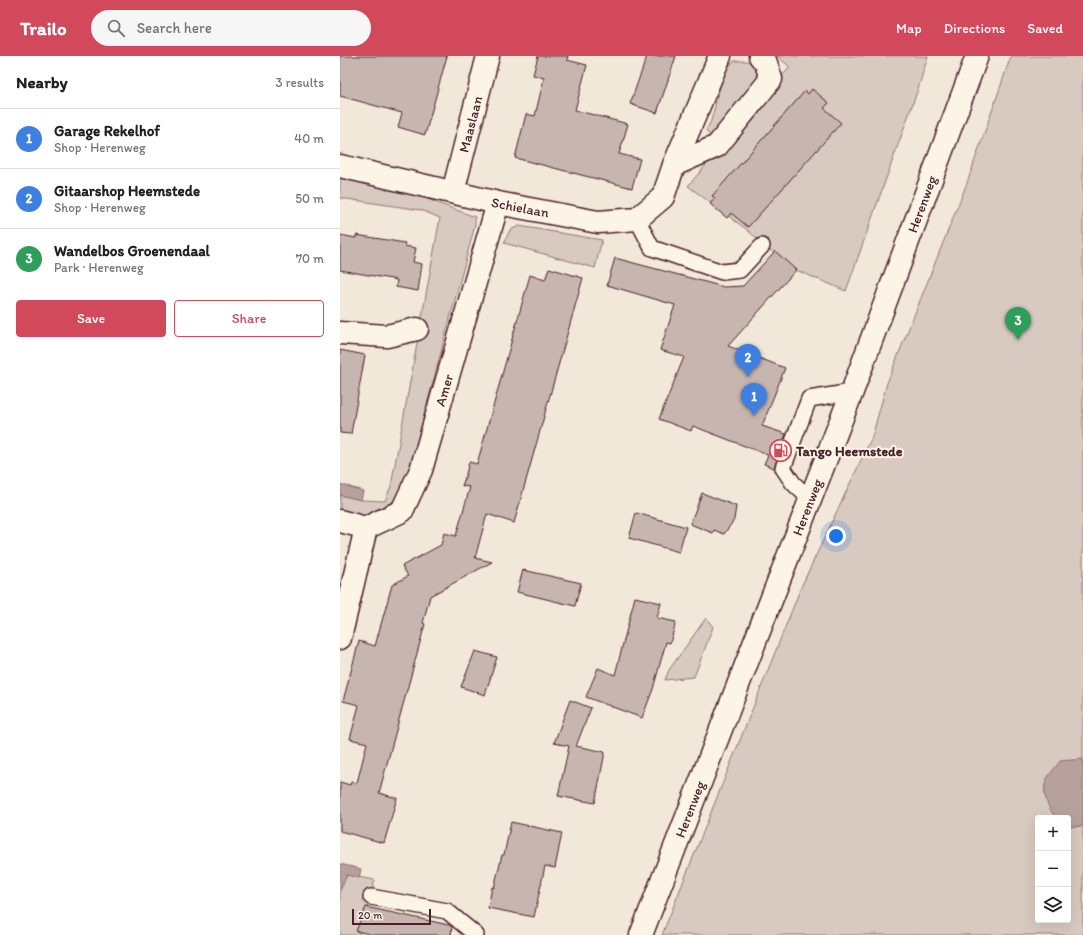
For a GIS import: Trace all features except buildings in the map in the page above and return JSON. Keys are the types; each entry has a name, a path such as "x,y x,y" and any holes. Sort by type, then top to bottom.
{"street":[{"name":"Maaslaan","path":"453,192 488,56"},
{"path":"637,219 663,198 674,165 720,56"},
{"path":"674,165 717,146 771,78 766,63 760,56"},
{"name":"Herenweg","path":"641,935 852,392 977,56"},
{"name":"Schielaan","path":"340,166 498,203 598,222 637,219"},
{"name":"Amer","path":"366,528 402,511 421,470 498,203"},
{"path":"340,333 387,336 417,329"},
{"path":"340,521 366,528 340,638"}],"lane":[{"path":"637,219 652,248 722,272 740,270 762,246"},
{"path":"810,499 794,483 783,468 809,399 852,392"},
{"path":"371,897 447,911 476,935"}],"shaded area":[{"path":"777,56 928,56 918,89 846,291 791,268 746,229 688,186 790,67"},
{"path":"1011,56 1083,56 1083,935 662,935 802,585 872,437 887,383 967,183"},
{"path":"734,61 748,61 757,70 758,82 712,138 706,131 711,121 724,72"},
{"path":"340,177 422,197 475,217 475,225 404,490 394,501 363,516 340,510 340,495 361,500 385,501 391,486 440,218 421,210 340,198"},
{"path":"519,226 602,240 595,268 504,243 510,230"},
{"path":"340,484 363,491 361,500 340,495"},
{"path":"706,618 713,627 694,677 665,680 669,670"},
{"path":"1083,759 1083,826 1071,827 1071,815 1054,815 1046,800 1045,783 1049,775 1060,761"},
{"path":"340,864 361,869 359,878 347,875 340,890"},
{"path":"347,875 375,880 359,935 340,935 340,890"}],"place":[{"name":"Wandelbos Groenendaal","path":"1018,340"},
{"name":"Gitaarshop Heemstede","path":"748,377"},
{"name":"Garage Rekelhof","path":"754,416"},
{"name":"Tango Heemstede","path":"781,451"}]}
